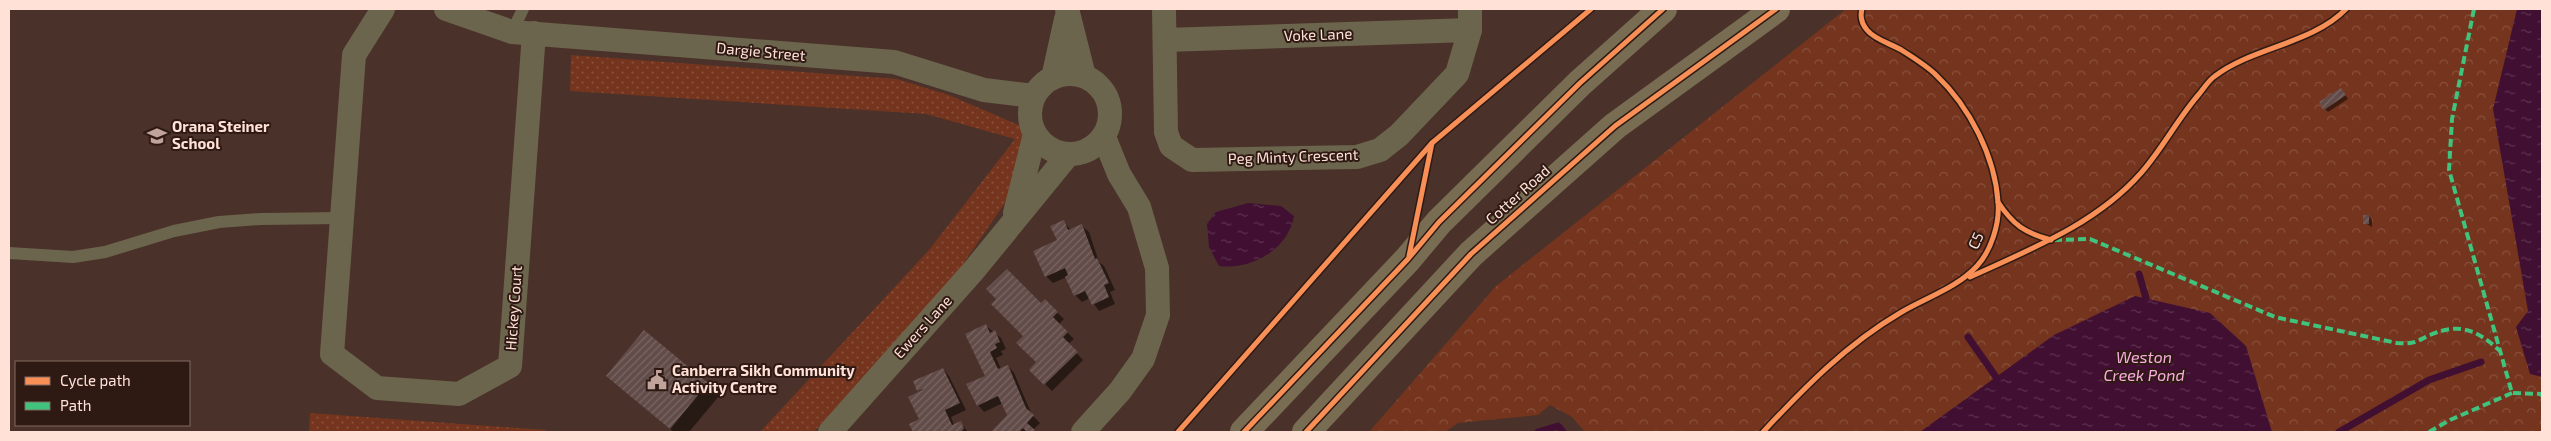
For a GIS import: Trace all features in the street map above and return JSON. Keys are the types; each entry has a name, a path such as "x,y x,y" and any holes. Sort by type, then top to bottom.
{"main road":[{"path":"1244,432 1408,258 1439,222 1580,83 1662,9"},
{"name":"Cotter Road","path":"1306,432 1471,254 1615,126 1776,9"}],"street":[{"name":"Hickey Court","path":"383,9 354,55 332,354 377,388 459,394 510,366 523,32"},
{"path":"446,9 523,32"},
{"name":"Peg Minty Crescent","path":"1164,9 1166,132 1171,146 1192,160 1357,157 1380,150 1399,135 1457,74 1470,19"},
{"path":"1067,12 1084,76"},
{"path":"1053,78 1067,12"},
{"name":"Voke Lane","path":"1165,40 1470,19"},
{"name":"Dargie Street","path":"523,32 894,62 984,90 1033,115"},
{"path":"1074,154 1090,150 1104,137 1109,126 1111,114 1109,102 1095,82 1084,76 1063,74 1042,85 1033,115 1044,145 1055,152 1074,154 1119,174"},
{"name":"Ewers Lane","path":"1014,219 1033,115"},
{"path":"1083,432 1120,391 1143,359 1158,315 1157,268 1138,207 1119,174 1104,137"},
{"name":"Ewers Lane","path":"830,432 974,270 1014,219 1074,154"}],"lane":[{"path":"523,9 523,32"},
{"path":"9,253 72,257 105,252 174,231 219,222 261,219 342,218"}],"green space":[{"path":"1846,9 2542,9 2542,432 1585,432 1572,417 1550,405 1538,415 1458,423 1445,432 1369,432 1496,286"},
{"path":"571,55 897,79 949,95 1021,126 1026,151 1009,197 959,270 814,432 760,432 929,250 1015,139 926,114 570,91"},
{"path":"310,413 546,430 547,432 309,432"}],"water":[{"path":"2517,9 2542,9 2542,377 2530,374 2516,327 2528,311 2493,109"},
{"path":"1248,203 1281,206 1294,216 1290,228 1276,248 1255,261 1243,265 1219,266 1209,247 1207,224 1216,212"},
{"name":"Weston Creek Pond","path":"2135,296 2210,313 2246,346 2272,432 1920,432 2054,335"}],"building":[{"path":"2341,88 2346,95 2324,110 2319,102"},
{"path":"2363,215 2369,215 2369,224 2363,224"},
{"path":"1064,220 1068,230 1082,224 1095,259 1097,258 1109,283 1104,285 1109,297 1092,305 1085,291 1074,296 1065,277 1068,275 1065,268 1045,277 1033,251 1057,240 1050,226"},
{"path":"1007,269 1041,303 1045,299 1058,312 1053,317 1068,332 1063,337 1078,352 1044,385 1029,370 1036,362 1016,343 1023,336 991,304 996,299 986,289"},
{"path":"986,324 990,333 995,330 1000,342 995,344 997,348 990,352 998,369 1008,365 1026,408 1034,415 1027,423 1035,430 1033,432 1027,432 1023,428 1019,432 991,432 1007,415 998,396 977,406 966,384 985,376 965,334"},
{"name":"Canberra Sikh Community Activity Centre","path":"644,330 708,383 670,429 606,376"},
{"path":"943,368 960,403 945,410 952,425 961,421 964,429 962,430 963,432 913,432 909,424 919,419 908,397 924,389 917,391 913,381"}],"waterway":[{"path":"2139,274 2146,298"},
{"path":"1968,337 1996,377"},
{"path":"2339,432 2429,380 2481,362"},
{"path":"1538,432 1558,426 1563,432"}],"marked path":[{"path":"2474,9 2452,119 2449,170 2512,393 2541,394 2542,396"},
{"path":"2054,240 2090,239 2275,317 2397,343 2411,343 2450,329 2468,330 2484,338 2500,351"},
{"path":"2429,432 2450,420 2512,393"}],"cycle path":[{"path":"1178,432 1432,143 1591,9"},
{"path":"1244,432 1408,259 1439,222 1580,83 1663,9"},
{"path":"1306,432 1471,254 1615,126 1776,9"},
{"name":"C5","path":"1763,432 1810,383 1862,338 1900,313 1950,287 1969,274 1982,260 1996,228 1998,219 1996,185 1986,150 1970,117 1960,102 1932,72 1903,51 1870,33 1863,23 1862,9"},
{"path":"1970,277 2062,234 2104,207 2141,173 2192,103 2215,76 2247,58 2317,30 2332,21 2346,9"},
{"path":"1409,256 1432,143"},
{"path":"1998,202 2009,217 2020,227 2051,240"}],"place":[{"name":"Orana Steiner School","path":"157,136"},
{"name":"Canberra Sikh Community Activity Centre","path":"657,380"}]}
